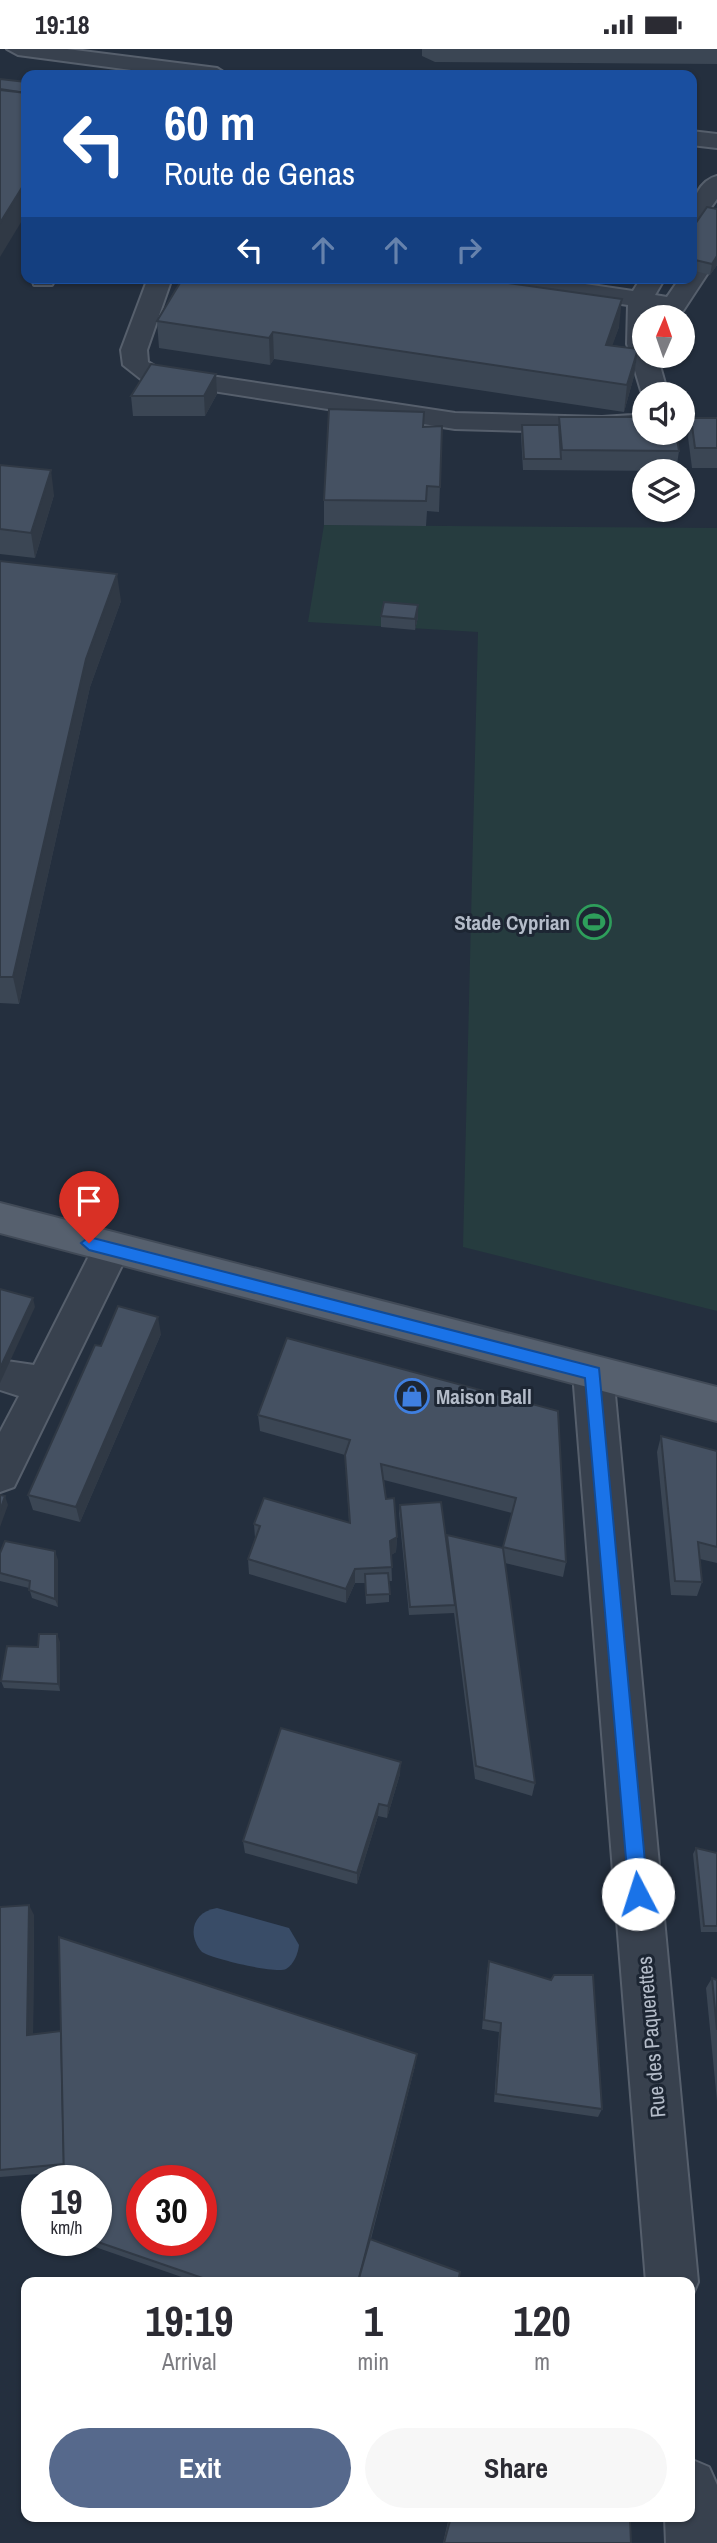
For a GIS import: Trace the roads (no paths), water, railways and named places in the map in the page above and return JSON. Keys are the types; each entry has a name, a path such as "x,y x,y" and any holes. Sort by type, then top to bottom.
{"main road":[{"path":"0,1218 111,1249 717,1403"}],"street":[{"path":"18,49 155,70"},
{"path":"697,139 717,141"},
{"path":"697,211 717,183"},
{"path":"697,271 717,240"},
{"path":"158,284 134,350 136,365 151,375 455,421 602,425 632,423"},
{"path":"575,284 646,289 674,306 688,284"},
{"path":"0,1474 111,1249"},
{"name":"Rue des Paquerettes","path":"593,1373 672,2277"},
{"path":"4,1375 44,1385"},
{"path":"693,2522 694,2543"}],"water":[{"path":"217,1908 289,1928 299,1945 293,1962 286,1969 258,1968 202,1952 195,1939 194,1925 202,1914"}],"place":[{"name":"Stade Cyprian","path":"594,922"},
{"name":"Maison Ball","path":"412,1396"}]}
